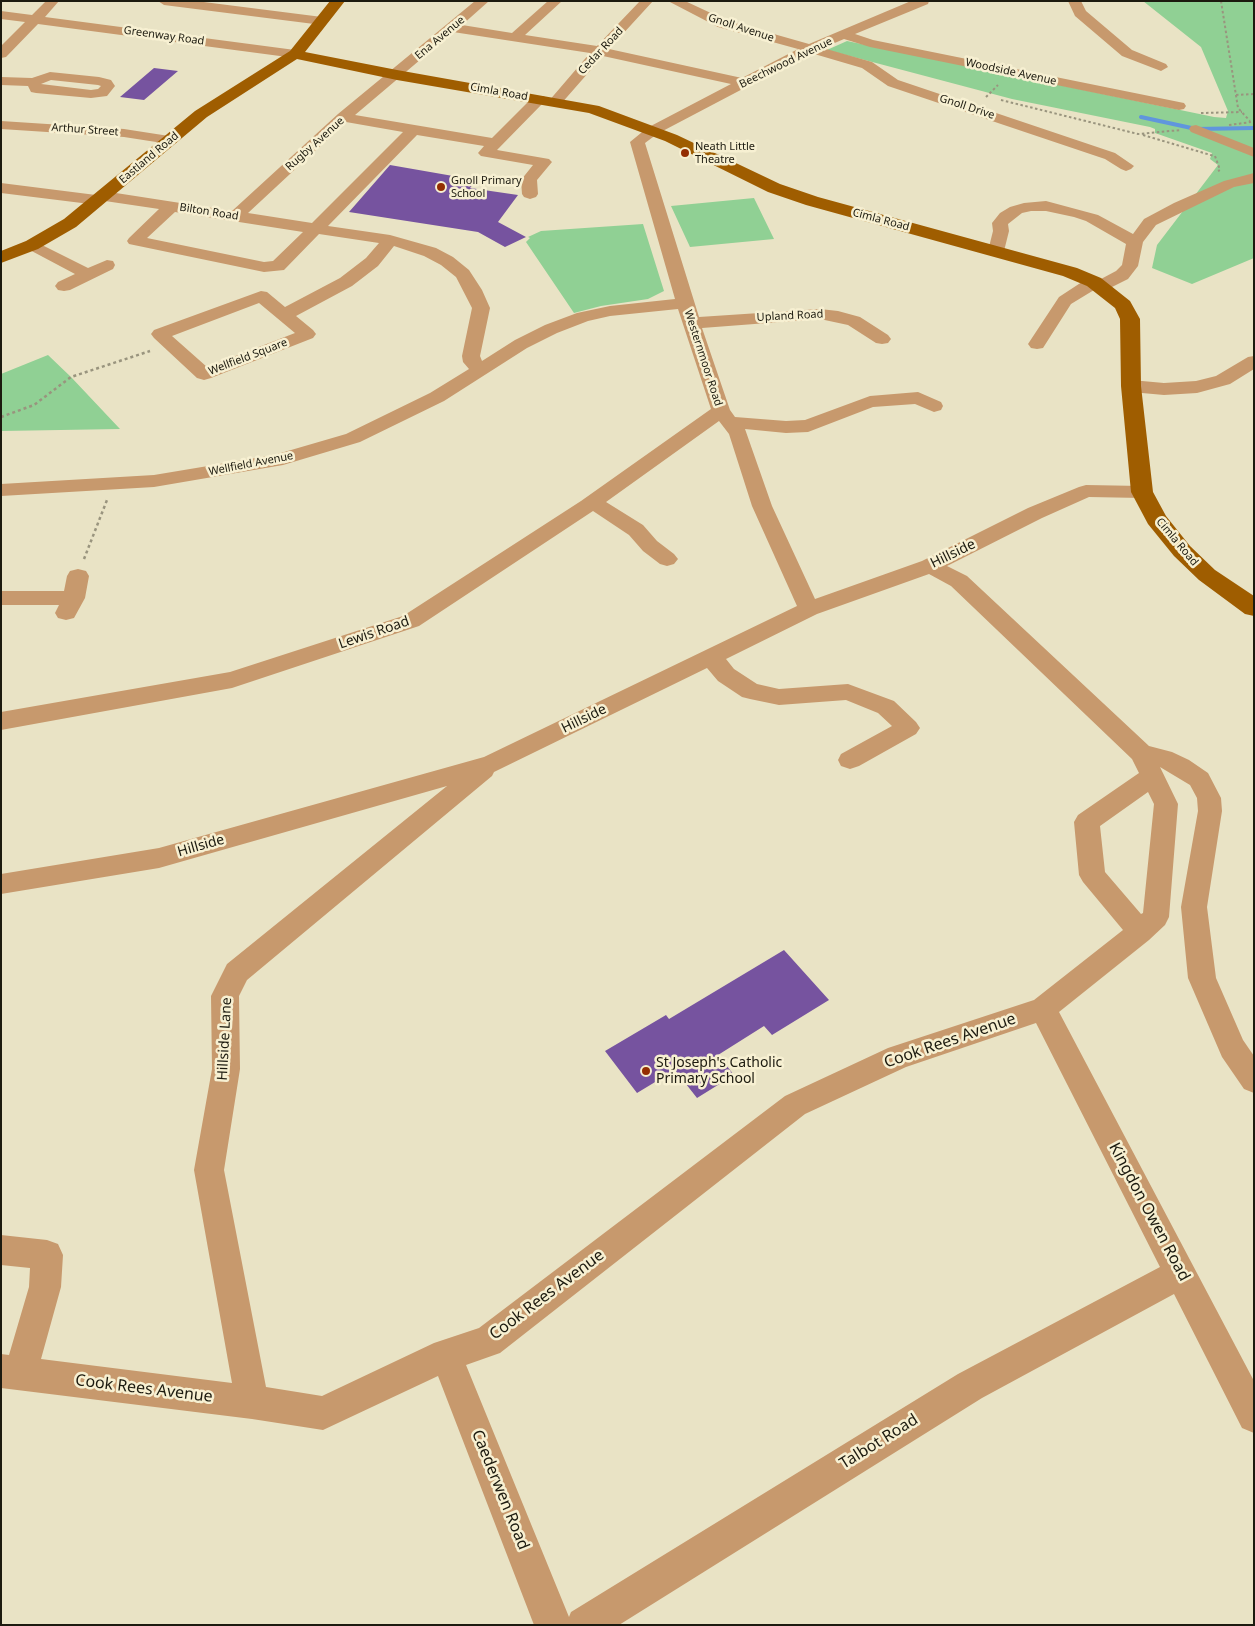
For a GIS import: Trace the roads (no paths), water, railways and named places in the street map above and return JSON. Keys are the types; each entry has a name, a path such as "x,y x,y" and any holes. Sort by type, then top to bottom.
{"main road":[{"name":"Eastland Road","path":"1,258 32,245 70,223 201,114 295,54 338,1"},
{"name":"Cimla Road","path":"295,54 397,75 593,109 652,131 782,191 812,201 1070,272 1097,284 1123,305 1130,320 1132,386 1142,492 1156,519 1182,551 1206,575 1254,608"}],"street":[{"path":"1,54 52,1"},
{"path":"164,1 322,21"},
{"name":"Ena Avenue","path":"397,75 483,1"},
{"path":"515,37 556,1"},
{"name":"Cedar Road","path":"555,102 647,1"},
{"name":"Gnoll Avenue","path":"674,1 723,24 809,49"},
{"name":"Beechwood Avenue","path":"652,131 809,49 923,1"},
{"path":"1074,1 1080,13 1127,53 1161,67"},
{"name":"Greenway Road","path":"1,15 295,54"},
{"path":"452,28 600,51 744,83"},
{"name":"Woodside Avenue","path":"844,35 880,45 1179,106"},
{"name":"Gnoll Drive","path":"809,49 867,65 893,83 1110,156 1126,166"},
{"name":"Rugby Avenue","path":"236,216 343,117 397,75"},
{"path":"1,80 33,82"},
{"path":"530,194 529,180 544,162 486,153 539,99"},
{"path":"343,117 495,143"},
{"name":"Arthur Street","path":"1,125 124,133 169,140"},
{"path":"1196,129 1254,153"},
{"path":"172,206 135,241 272,268 284,262 315,228 414,130"},
{"name":"Westernmoor Road","path":"652,131 637,142 685,303 725,417 738,433 762,506 791,573 810,609"},
{"path":"1037,344 1065,301 1097,284 1122,275 1130,266 1135,242 1150,222 1229,184 1254,178"},
{"name":"Bilton Road","path":"1,188 172,206 315,228"},
{"path":"996,251 1001,232 1000,223 1006,216 1016,210 1030,206 1046,206 1078,213 1092,218 1135,242"},
{"path":"315,228 390,240 430,252 447,261 463,274 481,308 471,356 472,362 482,368"},
{"path":"284,315 346,282 372,262 390,240"},
{"path":"32,245 88,274"},
{"path":"64,286 107,265"},
{"name":"Wellfield Square","path":"262,296 284,315 307,334 204,374 160,334 262,296"},
{"name":"Wellfield Avenue","path":"1,490 154,481 276,461 353,438 437,397 521,344 551,329 583,317 610,311 685,303"},
{"name":"Upland Road","path":"693,323 820,314 838,316 854,321 882,339"},
{"path":"1132,386 1164,389 1197,388 1223,380 1254,361"},
{"path":"725,417 786,427 808,426 870,402 918,398 934,406"},
{"name":"Lewis Road","path":"1,722 232,680 411,621 591,502 725,417"},
{"name":"Hillside","path":"1,884 159,858 490,764 810,609 930,566 1034,513 1086,491 1142,492"},
{"path":"591,502 611,512 636,530 650,546 667,559"},
{"path":"930,566 959,581 1148,765 1166,804 1156,917 1140,932 1043,1009"},
{"path":"1,598 69,607 78,576"},
{"path":"711,657 726,674 750,691 779,697 848,692 886,707 908,728 850,760"},
{"path":"1140,932 1092,875 1087,822 1148,765 1163,758 1180,766 1199,779 1209,798 1210,811 1194,906 1202,978 1232,1048 1254,1080"},
{"name":"Hillside Lane","path":"252,1402 208,1170 226,1069 225,996 237,972 490,764"},
{"name":"Kingdon Owen Road","path":"1043,1009 1254,1416"},
{"name":"Cook Rees Avenue","path":"10,1372 252,1402 323,1413 446,1355 488,1341 795,1105 898,1056 1043,1009"},
{"path":"1,1250 47,1255 45,1287 10,1372"},
{"name":"Talbot Road","path":"584,1625 970,1386 1181,1273"},
{"name":"Caederwen Road","path":"446,1355 554,1625"}],"waterway":[{"path":"1141,117 1196,129 1254,128"}],"place":[{"name":"Neath Little Theatre","path":"685,153"},
{"name":"Gnoll Primary School","path":"441,187"},
{"name":"St Joseph's Catholic Primary School","path":"646,1071"}]}
